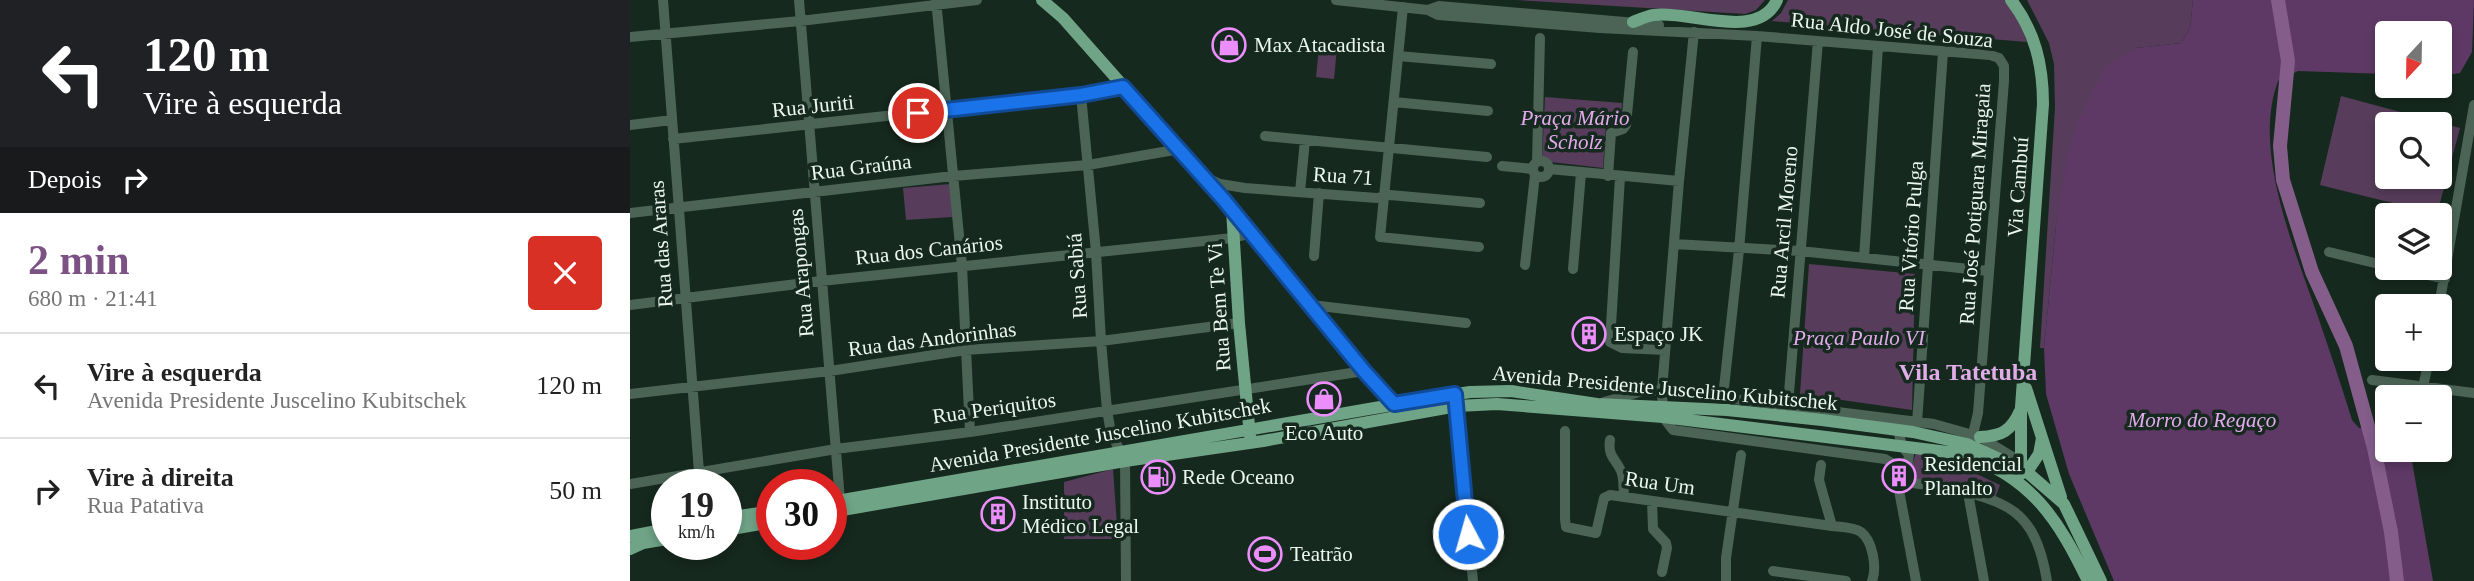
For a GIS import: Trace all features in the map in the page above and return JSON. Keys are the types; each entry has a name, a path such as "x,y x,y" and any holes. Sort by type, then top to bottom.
{"main road":[{"path":"1042,0 1063,18 1205,177 1394,404"},
{"path":"1054,0 1063,18"},
{"path":"1633,22 1656,15 1743,22 1761,19 1772,12 1777,0"},
{"name":"Via Cambuí","path":"2011,0 2034,40 2043,78 2021,407 2021,470"},
{"name":"Rua Bem Te Vi","path":"1228,205 1251,443"},
{"name":"Via Cambuí","path":"2024,384 2055,484 2064,504"},
{"name":"Avenida Presidente Juscelino Kubitschek","path":"847,499 1122,456 1251,443 1511,391 1964,454 2021,470"},
{"name":"Avenida Presidente Juscelino Kubitschek","path":"847,509 1248,429 1394,404 1456,400 1663,412 1727,410 1822,415 1897,425 1967,444 2021,470 2041,482 2064,504 2101,581"},
{"path":"1976,435 1999,436 2007,432 2014,424 2021,407"},
{"path":"2021,470 2039,454 2042,435"},
{"name":"Avenida Presidente Juscelino Kubitschek","path":"2021,470 2028,488 2059,525 2088,581"},
{"path":"630,536 651,532"},
{"path":"630,549 651,542"}],"street":[{"name":"Rua das Araras","path":"663,0 699,469"},
{"name":"Rua Arapongas","path":"799,0 836,469"},
{"path":"630,37 978,0"},
{"name":"Rua Aldo José de Souza","path":"1336,0 1429,10 1438,15 1689,34 1694,32 1757,36 1990,55 2002,61"},
{"path":"936,3 962,266 970,432"},
{"name":"Rua Aldo José de Souza","path":"1429,10 1439,6 1633,22 1694,32"},
{"path":"1403,7 1380,237 1479,247"},
{"path":"1694,32 1662,390 1663,412 1673,430 1741,447 1862,454 1885,459 1894,464 1913,484 1936,485 2003,505 2033,531 2040,549 2046,581"},
{"path":"1723,397 1739,250 1757,36"},
{"path":"1525,265 1535,169 1540,38"},
{"name":"Rua Arcil Moreno","path":"1788,405 1818,41"},
{"path":"1864,258 1878,47"},
{"path":"1608,176 1611,132 1623,129 1626,125 1633,52"},
{"name":"Rua Vitório Pulga","path":"1917,423 1943,52"},
{"path":"1398,56 1491,64"},
{"name":"Rua José Potiguara Miragaia","path":"1976,435 2004,81 2002,61"},
{"name":"Rua Juriti","path":"673,139 1081,95 1123,87"},
{"name":"Rua Sabiá","path":"1081,95 1107,410 1111,433 1122,456 1126,581"},
{"path":"1394,102 1488,111"},
{"path":"2452,237 2474,105"},
{"path":"630,125 672,120"},
{"path":"1265,136 1487,157"},
{"path":"1300,192 1305,140"},
{"name":"Rua Graúna","path":"630,213 953,176 1088,165 1180,149"},
{"path":"1502,166 1535,169"},
{"path":"1535,169 1540,177 1545,176 1549,169 1679,181"},
{"path":"1573,269 1581,173"},
{"name":"Rua 71","path":"1205,177 1220,184 1245,188 1384,198 1390,195 1480,203"},
{"path":"1620,177 1610,342 1615,346 1637,350 1665,350"},
{"path":"1228,205 1230,190 1245,188"},
{"path":"1314,256 1319,193"},
{"name":"Rua dos Canários","path":"630,305 821,281 1233,238 1252,233"},
{"path":"1674,244 1739,250 1800,251 1988,271"},
{"path":"2329,252 2375,263"},
{"path":"1311,305 1466,323"},
{"name":"Rua das Andorinhas","path":"630,394 830,371 965,350 1101,341 1239,323"},
{"name":"Rua Periquitos","path":"722,469 836,449 970,432 1245,387 1364,371"},
{"path":"2372,380 2408,385"},
{"path":"1597,404 1643,391 1662,390 1788,405 1822,415 1820,436 1801,449"},
{"path":"2452,390 2474,393"},
{"path":"1456,400 1473,581"},
{"path":"1916,581 1901,473 1909,455 1902,446 1897,425 1934,424 1976,435 2021,470"},
{"name":"Rua Um","path":"1565,430 1566,527 1595,533 1604,498 1609,495 1832,526 1863,533 1871,548 1874,566 1872,581"},
{"path":"1609,440 1611,456 1623,478 1623,496"},
{"path":"1726,581 1726,558 1741,447"},
{"path":"1821,465 1819,480 1832,526"},
{"name":"Rua Periquitos","path":"630,484 651,481"},
{"path":"1968,493 1984,581"},
{"path":"1652,501 1653,529 1666,543 1667,548 1662,572"},
{"path":"1773,571 1846,581"}],"green space":[{"path":"1516,0 1765,0 1756,10 1745,14"},
{"path":"1788,0 2005,0 2018,18 2027,42 1772,21 1781,13"},
{"path":"2027,0 2193,0 2190,28 2181,43 2136,48 2062,198 2056,225 2044,348 2040,348 2055,108 2054,64 2049,43"},
{"name":"Morro do Regaço","path":"2193,0 2474,0 2472,52 2460,73 2452,74 2452,21 2375,21 2375,74 2298,71 2278,81 2271,108 2270,138 2279,199 2352,420 2359,428 2375,430 2375,462 2412,462 2433,581 2114,581 2069,474 2046,394 2044,348 2056,225 2068,154 2079,120 2106,66 2136,48 2181,43 2190,28"},
{"path":"1319,47 1337,48 1334,79 1316,77"},
{"path":"2341,96 2400,112 2375,112 2375,189 2444,189 2440,203 2393,203 2320,185"},
{"name":"Praça Mário Scholz","path":"1545,97 1622,103 1620,126 1606,125 1603,168 1542,161"},
{"path":"2452,126 2460,128 2452,158"},
{"path":"951,184 952,217 906,220 903,188"},
{"name":"Praça Paulo VI","path":"1809,264 1915,274 1912,410 1800,394"},
{"path":"1916,453 1958,465 2000,485 1994,501 1913,483 1910,471"},
{"path":"1113,469 1118,539 1064,539 1064,482"}],"waterway":[{"path":"2278,0 2288,61 2280,146 2283,180 2312,272 2346,346 2374,448 2391,532 2397,581"}],"place":[{"name":"Max Atacadista","path":"1229,45"},
{"name":"Espaço JK","path":"1589,334"},
{"name":"Eco Auto","path":"1324,399"},
{"name":"Residencial Planalto","path":"1899,476"},
{"name":"Rede Oceano","path":"1158,477"},
{"name":"Instituto Médico Legal","path":"998,514"},
{"name":"Teatrão","path":"1265,554"}],"district":[{"name":"Vila Tatetuba","path":"1968,372"}],"route":[{"path":"918,113 1081,95 1123,87 1224,200 1394,404 1455,394 1468,534"}]}
